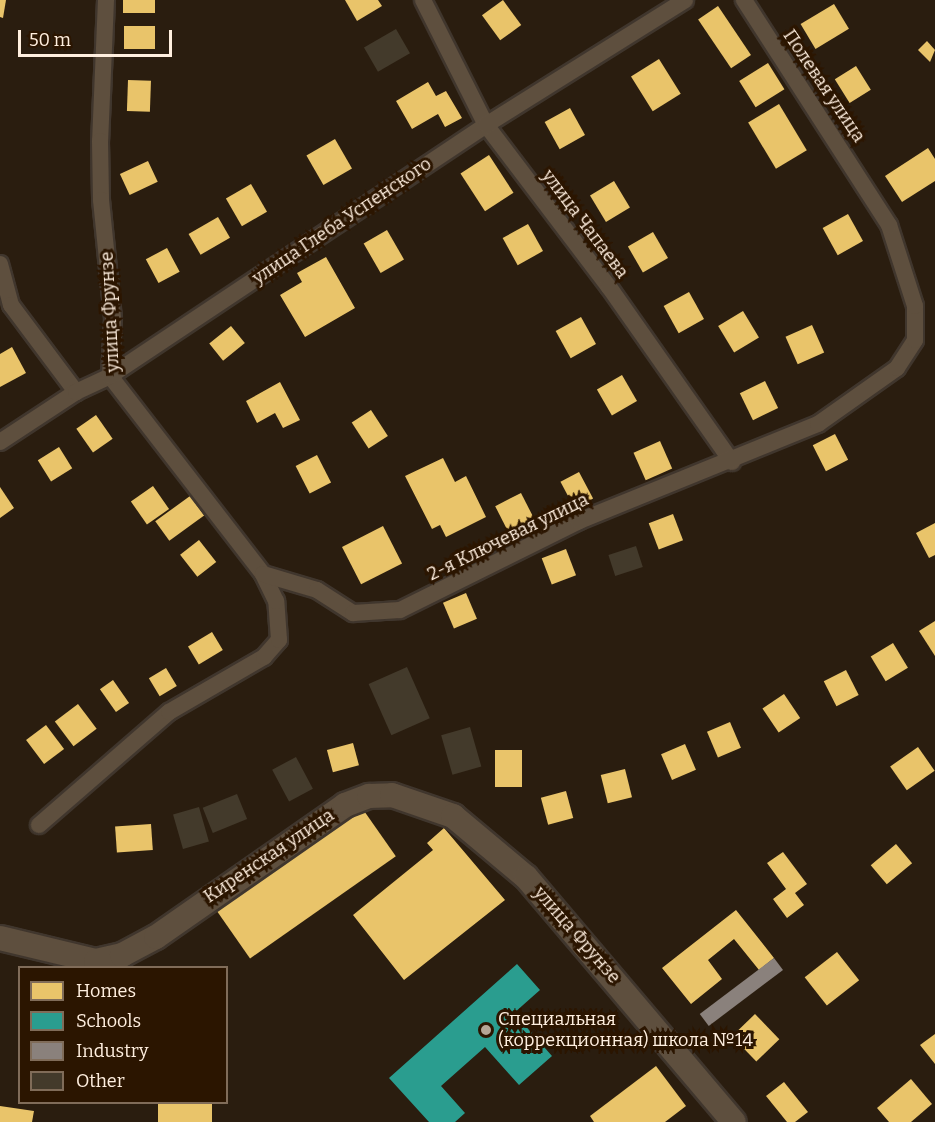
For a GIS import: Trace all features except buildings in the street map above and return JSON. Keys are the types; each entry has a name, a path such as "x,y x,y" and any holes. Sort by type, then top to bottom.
{"street":[{"name":"улица Фрунзе","path":"106,0 100,141 101,200 113,319 110,376 263,574"},
{"name":"улица Чапаева","path":"423,0 486,125 609,287 732,462"},
{"name":"улица Глеба Успенского","path":"0,442 76,392 110,376 486,125 685,0"},
{"name":"Полевая улица","path":"744,0 852,163"},
{"name":"2-я Ключевая улица","path":"263,574 317,590 353,613 400,610 579,521 732,462 818,424 897,368 915,340 915,306 902,259 889,225 852,163"},
{"path":"0,264 11,304 76,392"},
{"path":"39,825 169,712 264,657 279,640 276,601 263,574"},
{"name":"Киренская улица","path":"0,938 96,961 122,955 156,937 345,805 369,796 392,795 453,816"},
{"name":"улица Фрунзе","path":"453,816 526,877 734,1122"}],"place":[{"name":"Специальная (коррекционная) школа №14","path":"486,1030"}]}
